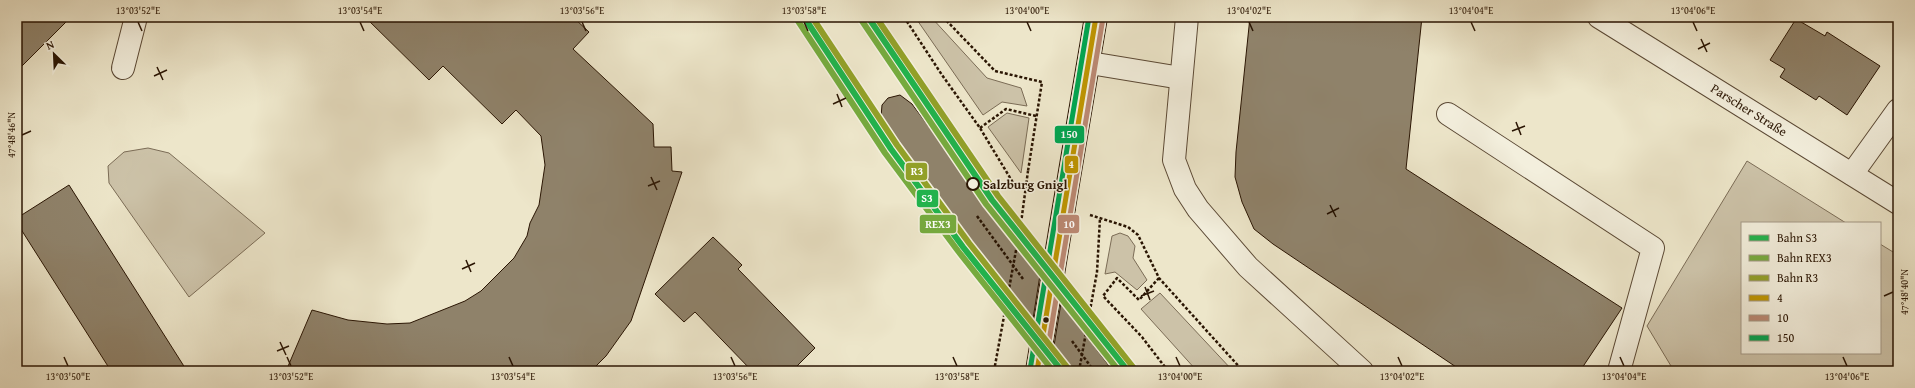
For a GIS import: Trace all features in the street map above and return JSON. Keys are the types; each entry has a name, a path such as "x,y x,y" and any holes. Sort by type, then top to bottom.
{"main road":[{"path":"1037,371 1064,207 1090,63 1096,17"}],"street":[{"path":"123,68 136,17"},
{"path":"1187,17 1174,160 1185,189 1198,209 1248,267 1362,371"},
{"name":"Parscher Straße","path":"1599,17 1898,203"},
{"path":"1090,63 1181,78"},
{"path":"1852,174 1898,110"},
{"path":"1448,114 1653,248 1619,371"}],"path":[{"path":"904,17 942,75 980,128 1015,186"},
{"path":"943,17 995,71 1042,82 1021,223 994,371"},
{"path":"980,128 1006,109 1036,116"},
{"path":"1064,207 1128,227 1138,235 1159,278 1243,371"},
{"path":"1079,371 1096,272 1100,218"},
{"path":"1159,278 1139,300 1117,278 1103,296 1142,337 1168,371"}],"shaded area":[{"path":"915,17 931,17 987,78 1021,88 1027,106 1002,102 983,115"},
{"path":"1007,113 1029,118 1021,173 988,127"},
{"path":"148,148 169,153 265,233 189,297 109,183 108,166 124,152"},
{"path":"1747,161 1844,222 1741,222 1741,354 1881,354 1881,245 1898,255 1898,371 1674,371 1647,326"},
{"path":"1120,233 1128,236 1135,246 1133,258 1147,280 1137,290 1115,272 1105,274 1112,236"},
{"path":"1160,293 1233,371 1197,371 1141,309"}],"building":[{"path":"17,17 71,17 17,71"},
{"path":"365,17 573,17 589,32 573,49 653,124 654,147 671,147 672,171 682,172 631,321 606,356 591,371 286,371 312,310 348,320 387,324 410,323 465,301 481,291 514,258 527,236 530,223 539,205 545,165 541,136 516,110 502,124 443,66 429,80"},
{"path":"1250,17 1422,17 1406,169 1622,308 1580,371 1462,371 1273,244 1254,229 1242,202 1235,177 1236,152"},
{"path":"1796,19 1825,36 1827,32 1880,66 1847,115 1819,96 1816,100 1780,77 1785,69 1770,60"},
{"path":"900,95 912,104 1001,223 1017,234 1016,242 1040,275 1032,325 970,246 884,124 881,117 882,105 888,98"},
{"path":"69,185 187,371 111,371 17,223 17,218"},
{"path":"713,237 742,265 738,269 815,348 792,371 752,371 695,312 684,322 655,294"},
{"path":"1061,303 1113,371 1068,371 1053,352"}],"rail line":[{"name":"S3","path":"804,17 891,149 963,247 1062,371"},
{"name":"R3","path":"812,17 897,145 969,243 1067,367"},
{"name":"S3","path":"868,17 992,200 1128,371"},
{"name":"R3","path":"876,17 998,196 1133,367"},
{"name":"REX3","path":"798,21 885,153 958,251 1053,371"},
{"name":"REX3","path":"862,21 986,204 1119,371"}],"transit line":[{"name":"150","path":"1030,370 1089,17"},
{"name":"4","path":"1037,371 1096,17"},
{"name":"10","path":"1044,371 1103,18"}],"place":[{"name":"Salzburg Gnigl","path":"973,184"}]}
